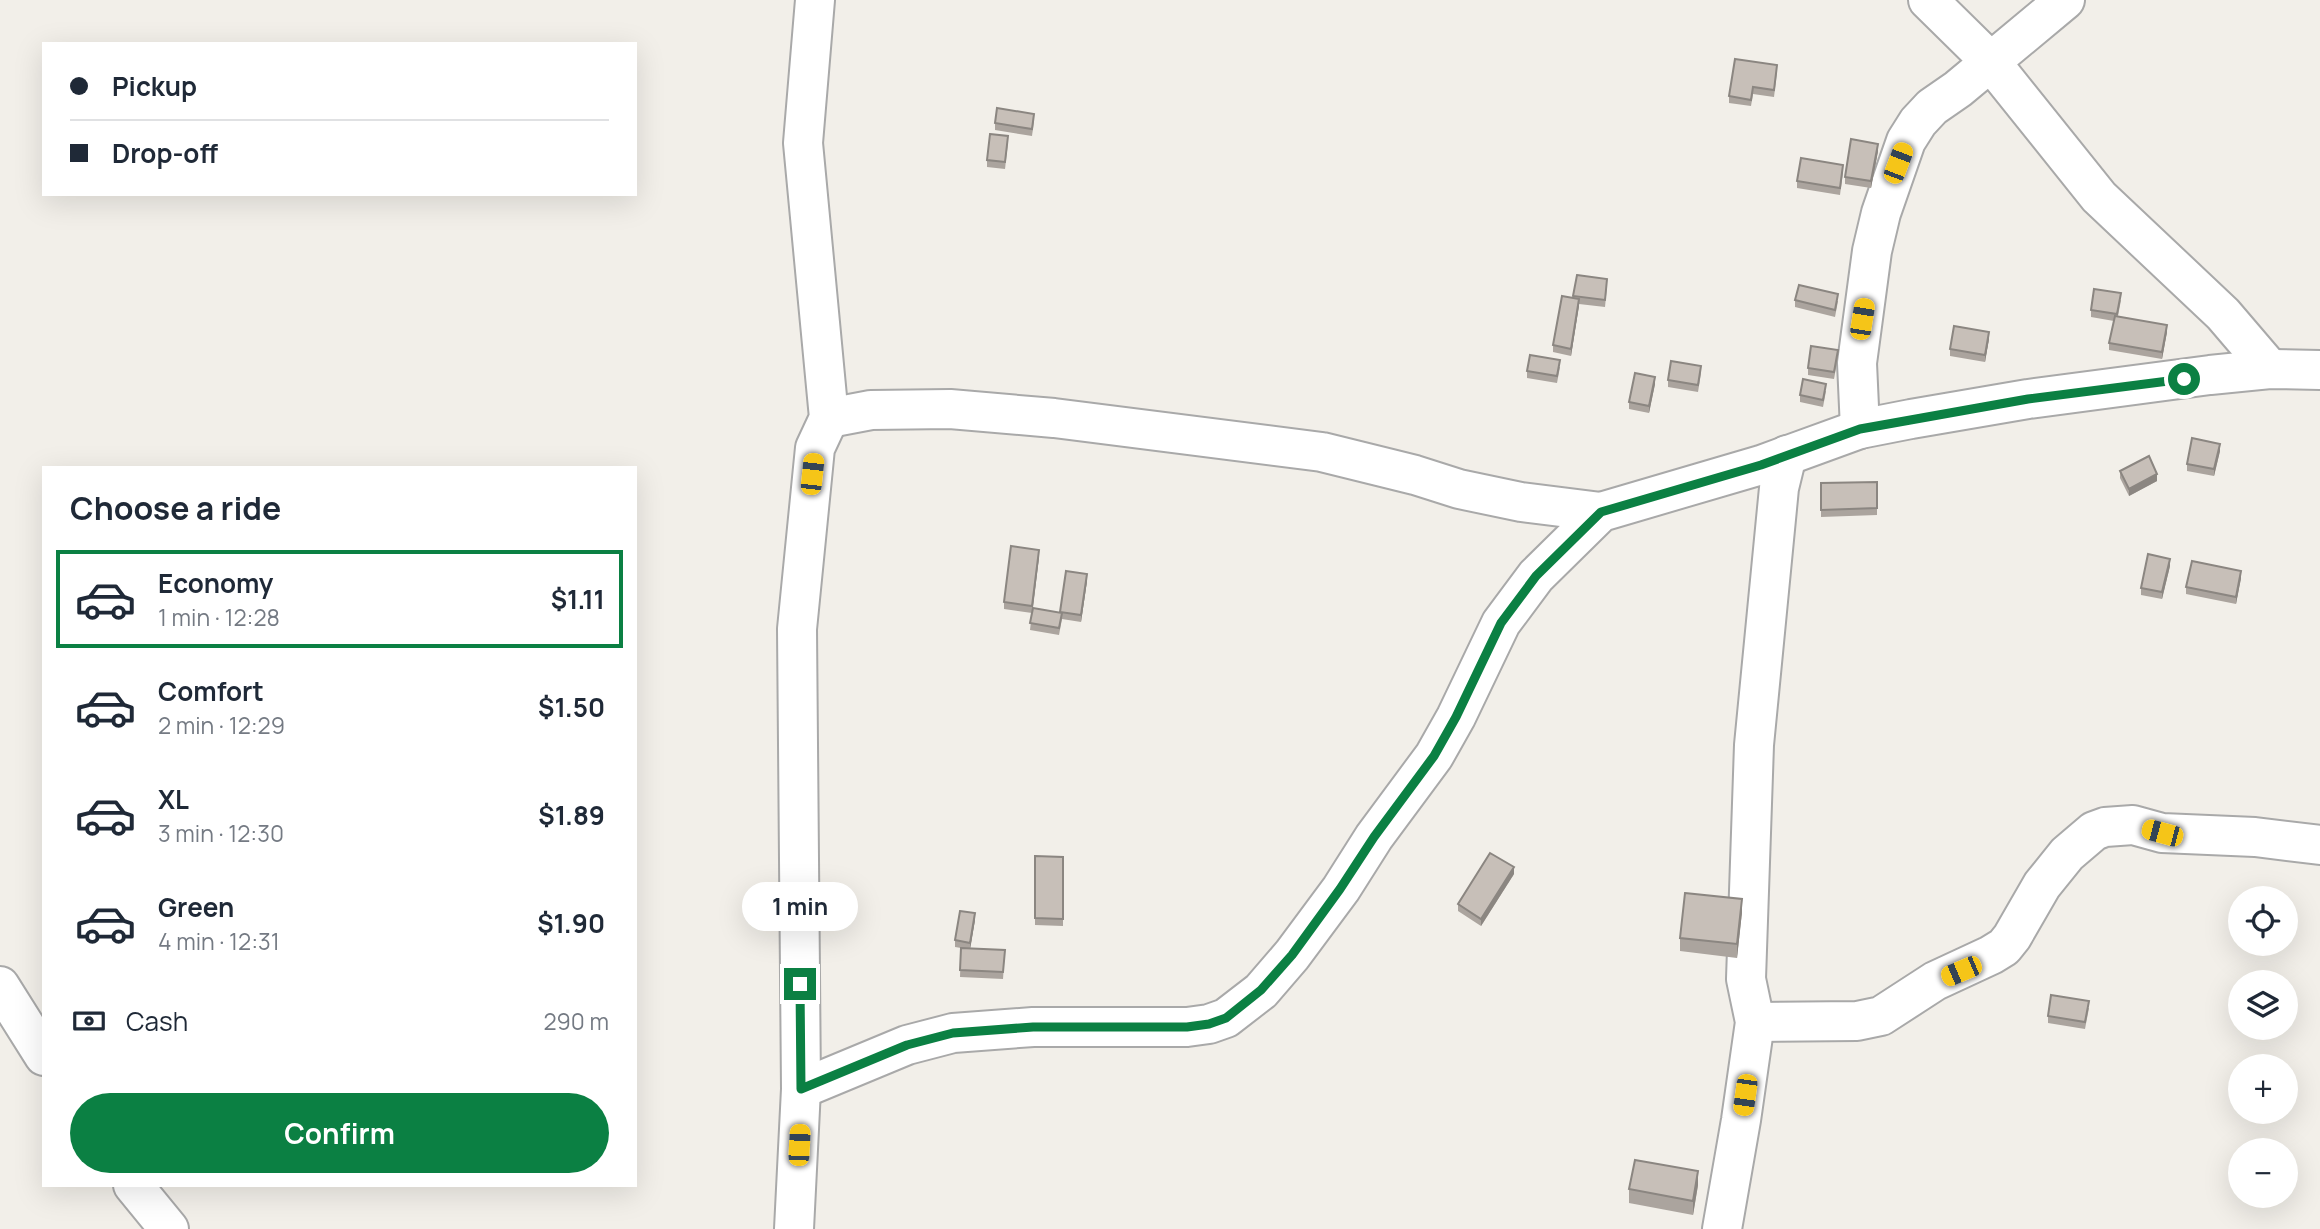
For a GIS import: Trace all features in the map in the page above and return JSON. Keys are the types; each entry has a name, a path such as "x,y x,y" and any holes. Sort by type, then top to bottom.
{"street":[{"path":"794,1229 801,1089 797,629 815,448 829,418 803,143 815,0"},
{"path":"1928,0 1990,61 2099,197 2224,314 2270,369"},
{"path":"1860,429 1857,363 1872,251 1881,213 1906,141 1932,107 1958,89 2065,0"},
{"path":"829,418 872,410 950,410 1054,418 1322,452 1459,489 1521,502 1601,512 1787,456 1860,429 2028,399 2270,369 2320,370"},
{"path":"1722,1229 1755,1022 1746,979 1754,745 1779,488 1787,456"},
{"path":"801,1089 907,1045 953,1033 1033,1027 1187,1027 1226,1018 1261,990 1292,955 1434,756 1456,717 1501,623 1536,576 1601,512"},
{"path":"1755,1022 1857,1021 1881,1016 1935,981 1991,955 2004,947 2012,937 2042,885 2067,854 2094,831 2105,827 2133,825 2162,833 2255,837 2320,845"},
{"path":"0,986 42,1053"},
{"path":"135,1187 169,1229"}],"building":[{"path":"1735,59 1777,65 1774,90 1753,87 1751,100 1729,96"},
{"path":"997,108 1034,114 1032,129 995,123"},
{"path":"990,134 1008,136 1005,162 987,160"},
{"path":"1851,139 1878,144 1871,181 1845,177"},
{"path":"1801,158 1843,165 1840,188 1797,181"},
{"path":"1577,275 1607,279 1605,300 1573,296"},
{"path":"1799,285 1838,294 1835,310 1795,300"},
{"path":"2094,289 2121,293 2117,314 2091,310"},
{"path":"1562,296 1579,299 1571,349 1553,345"},
{"path":"2115,316 2167,325 2162,352 2109,343"},
{"path":"1954,326 1989,332 1985,355 1950,349"},
{"path":"1811,346 1838,350 1834,372 1808,368"},
{"path":"1530,355 1560,360 1557,376 1527,371"},
{"path":"1671,361 1701,366 1698,385 1668,380"},
{"path":"1635,373 1655,377 1649,406 1629,402"},
{"path":"1803,379 1826,384 1823,400 1800,395"},
{"path":"2192,438 2220,444 2214,469 2187,464"},
{"path":"2149,456 2157,474 2129,489 2120,471"},
{"path":"1877,482 1877,508 1821,510 1821,483"},
{"path":"1011,546 1039,550 1032,606 1004,602"},
{"path":"2148,554 2170,559 2162,592 2141,588"},
{"path":"2192,561 2241,571 2236,597 2186,587"},
{"path":"1066,571 1087,574 1081,615 1060,612"},
{"path":"1033,608 1062,613 1059,628 1030,623"},
{"path":"1490,853 1514,867 1481,919 1458,904"},
{"path":"1035,856 1063,857 1063,919 1035,918"},
{"path":"1685,893 1742,899 1737,944 1680,938"},
{"path":"960,911 975,913 970,943 955,940"},
{"path":"961,948 1005,950 1003,972 960,970"},
{"path":"2051,995 2089,1001 2085,1022 2048,1016"},
{"path":"1635,1160 1698,1171 1693,1201 1629,1189"}],"route":[{"path":"800,984 801,1089 907,1045 953,1033 1033,1027 1187,1027 1226,1018 1261,990 1292,955 1434,756 1456,717 1501,623 1536,576 1601,512 1761,465 1860,429 2028,399 2184,379"}]}
